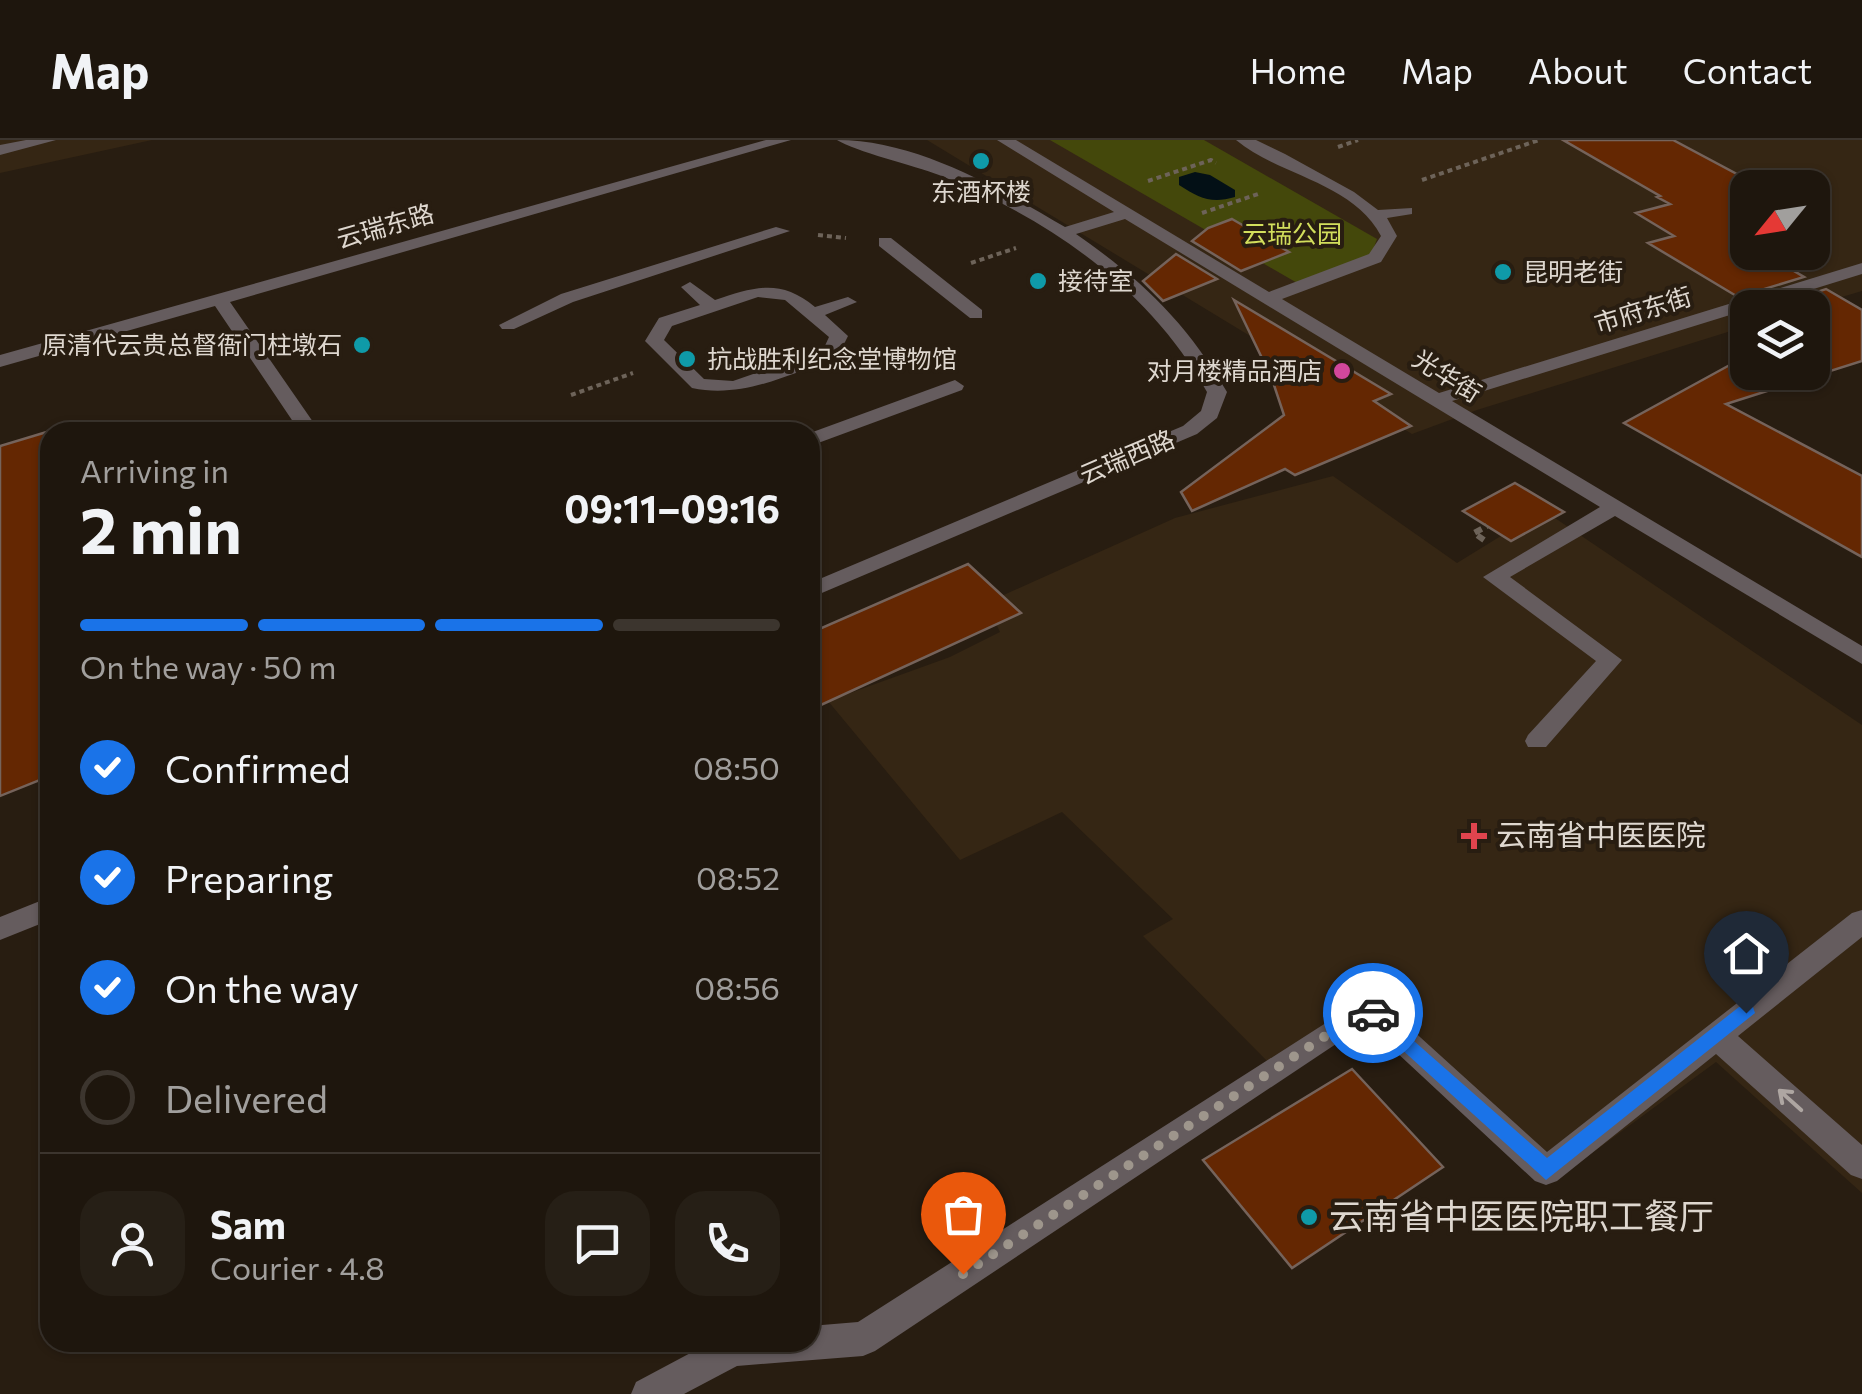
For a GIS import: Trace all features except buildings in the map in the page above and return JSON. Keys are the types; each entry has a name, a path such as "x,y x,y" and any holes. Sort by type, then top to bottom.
{"street":[{"path":"0,150 48,140"},
{"name":"云瑞东路","path":"0,361 784,140"},
{"path":"846,140 874,146 988,188 1060,234 1126,214"},
{"name":"光华街","path":"1005,140 1862,656"},
{"path":"1244,140 1357,202 1384,222 1389,236 1375,258 1271,297"},
{"path":"1376,215 1406,211"},
{"path":"508,325 567,298 782,231"},
{"name":"云瑞西路","path":"820,587 1190,430 1210,414 1217,392 1188,342 1126,278 1060,234"},
{"path":"885,242 935,274 976,314"},
{"name":"市府东街","path":"1438,399 1862,268"},
{"path":"905,284 935,274"},
{"path":"690,286 713,307"},
{"path":"757,292 790,295 840,336 830,354 736,387 699,384 654,341 665,322 713,307 757,292"},
{"path":"219,299 303,422"},
{"path":"812,313 848,302"},
{"path":"820,436 955,386"},
{"path":"1536,741 1610,660 1494,577 1614,508"},
{"path":"0,929 40,912"},
{"path":"820,1341 863,1338 1368,1008 1546,1171 1862,920"},
{"path":"1717,1036 1862,1165"},
{"path":"648,1394 727,1352"}],"path":[{"path":"1357,202 1539,140"},
{"path":"1162,188 1148,180 1211,160 1225,168"},
{"path":"1189,205 1202,213 1266,191 1252,183"},
{"path":"782,231 885,242"},
{"path":"990,256 1022,246"},
{"path":"571,394 672,360"},
{"path":"1474,533 1486,526"}],"shaded area":[{"path":"0,140 152,140 0,173"},
{"name":"昆明老街","path":"927,140 1862,140 1862,291 1830,300 1830,290 1730,290 1730,331 1412,434"},
{"path":"1195,172 1210,175 1235,190 1235,197 1206,198 1179,185 1179,177"},
{"name":"云南省中医医院","path":"1333,476 1457,563 1543,510 1862,725 1862,1193 1716,1062 1554,1181 1375,997 1283,1077 1143,936 1173,919 1062,812 960,860 828,701 950,657 1000,632 986,603 1175,518"}],"green space":[{"name":"云瑞公园","path":"1050,140 1204,140 1377,239 1370,258 1299,284"}],"way so far":[{"path":"963,1274 1368,1008 1373,1013"}],"place":[{"name":"东酒杯楼","path":"981,161"},
{"name":"昆明老街","path":"1503,272"},
{"name":"接待室","path":"1038,281"},
{"name":"原清代云贵总督衙门柱墩石","path":"362,345"},
{"name":"抗战胜利纪念堂博物馆","path":"687,359"},
{"name":"对月楼精品酒店","path":"1342,371"},
{"name":"云南省中医医院","path":"1474,836"},
{"name":"云南省中医医院职工餐厅","path":"1309,1217"}],"route":[{"path":"1373,1013 1546,1171 1746,1013"}]}
